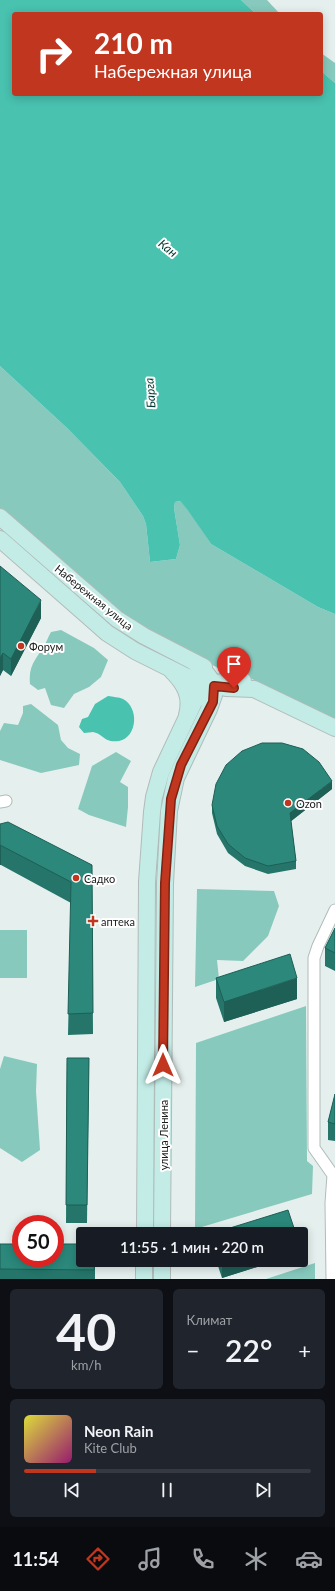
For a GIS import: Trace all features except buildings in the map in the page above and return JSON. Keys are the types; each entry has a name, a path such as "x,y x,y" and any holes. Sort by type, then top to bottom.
{"main road":[{"name":"Набережная улица","path":"0,518 117,619 144,636 195,663 243,685 263,692 335,728"},
{"name":"Набережная улица","path":"0,539 107,633 136,651 197,682 226,688 243,685"},
{"path":"195,663 208,674 213,686"},
{"name":"улица Ленина","path":"170,669 185,687 189,697 189,708 186,720"},
{"name":"улица Ленина","path":"209,710 220,697 243,685"},
{"name":"улица Ленина","path":"145,1227 146,941 148,882 154,797 161,772 194,702 199,696 213,686 214,695 209,710 176,778 169,811 165,891 162,1227"},
{"path":"144,1267 144,1279"},
{"path":"162,1267 162,1279"}],"street":[{"path":"332,1279 331,1203 333,1175 314,1148 314,958 335,910"}],"shaded area":[{"path":"241,0 267,0 278,12 254,12"},
{"path":"323,54 335,63 335,83 323,73"},
{"path":"0,366 67,428 120,482 143,516 146,524 150,562 176,559 180,545 174,508 175,502 180,501 187,508 211,544 318,607 335,614 335,721 252,679 218,668 126,619 0,510"},
{"path":"61,630 94,648 108,660 101,677 89,687 74,694 64,708 51,705 45,688 38,690 30,684 30,673 36,658 45,645 51,632"},
{"path":"31,704 58,725 61,740 68,748 80,754 79,765 41,773 0,760 0,731 4,723 18,725 23,713 23,706"},
{"path":"116,752 131,761 120,782 128,787 126,827 89,815 78,809 92,766"},
{"path":"197,889 274,891 279,906 268,936 243,961 217,960 219,979 195,987"},
{"path":"0,930 27,930 27,978 0,978"},
{"path":"306,1006 307,1161 313,1166 312,1194 202,1227 195,1227 196,1043"},
{"path":"4,1056 37,1064 36,1091 40,1150 22,1162 0,1148 0,1069"},
{"path":"315,1263 315,1279 266,1279 303,1267 308,1267 308,1265"}],"water":[{"path":"0,0 241,0 254,12 12,12 12,96 323,96 323,73 335,83 335,614 318,607 211,544 180,501 175,502 174,508 180,545 176,559 150,562 146,524 143,516 120,482 67,428 0,366"},
{"path":"108,696 123,699 132,708 134,715 133,728 130,734 119,741 107,740 93,732 84,733 79,727 82,719 88,717 95,704"}],"place":[{"name":"Форум","path":"21,646"},
{"name":"Ozon","path":"288,803"},
{"name":"Садко","path":"76,878"},
{"name":"аптека","path":"93,921"}],"route":[{"path":"163,1065 165,883 171,799 181,765 213,702 214,686 234,688"}],"water label":[{"name":"Кан","path":"168,248"},
{"name":"Барга","path":"150,393"}]}
